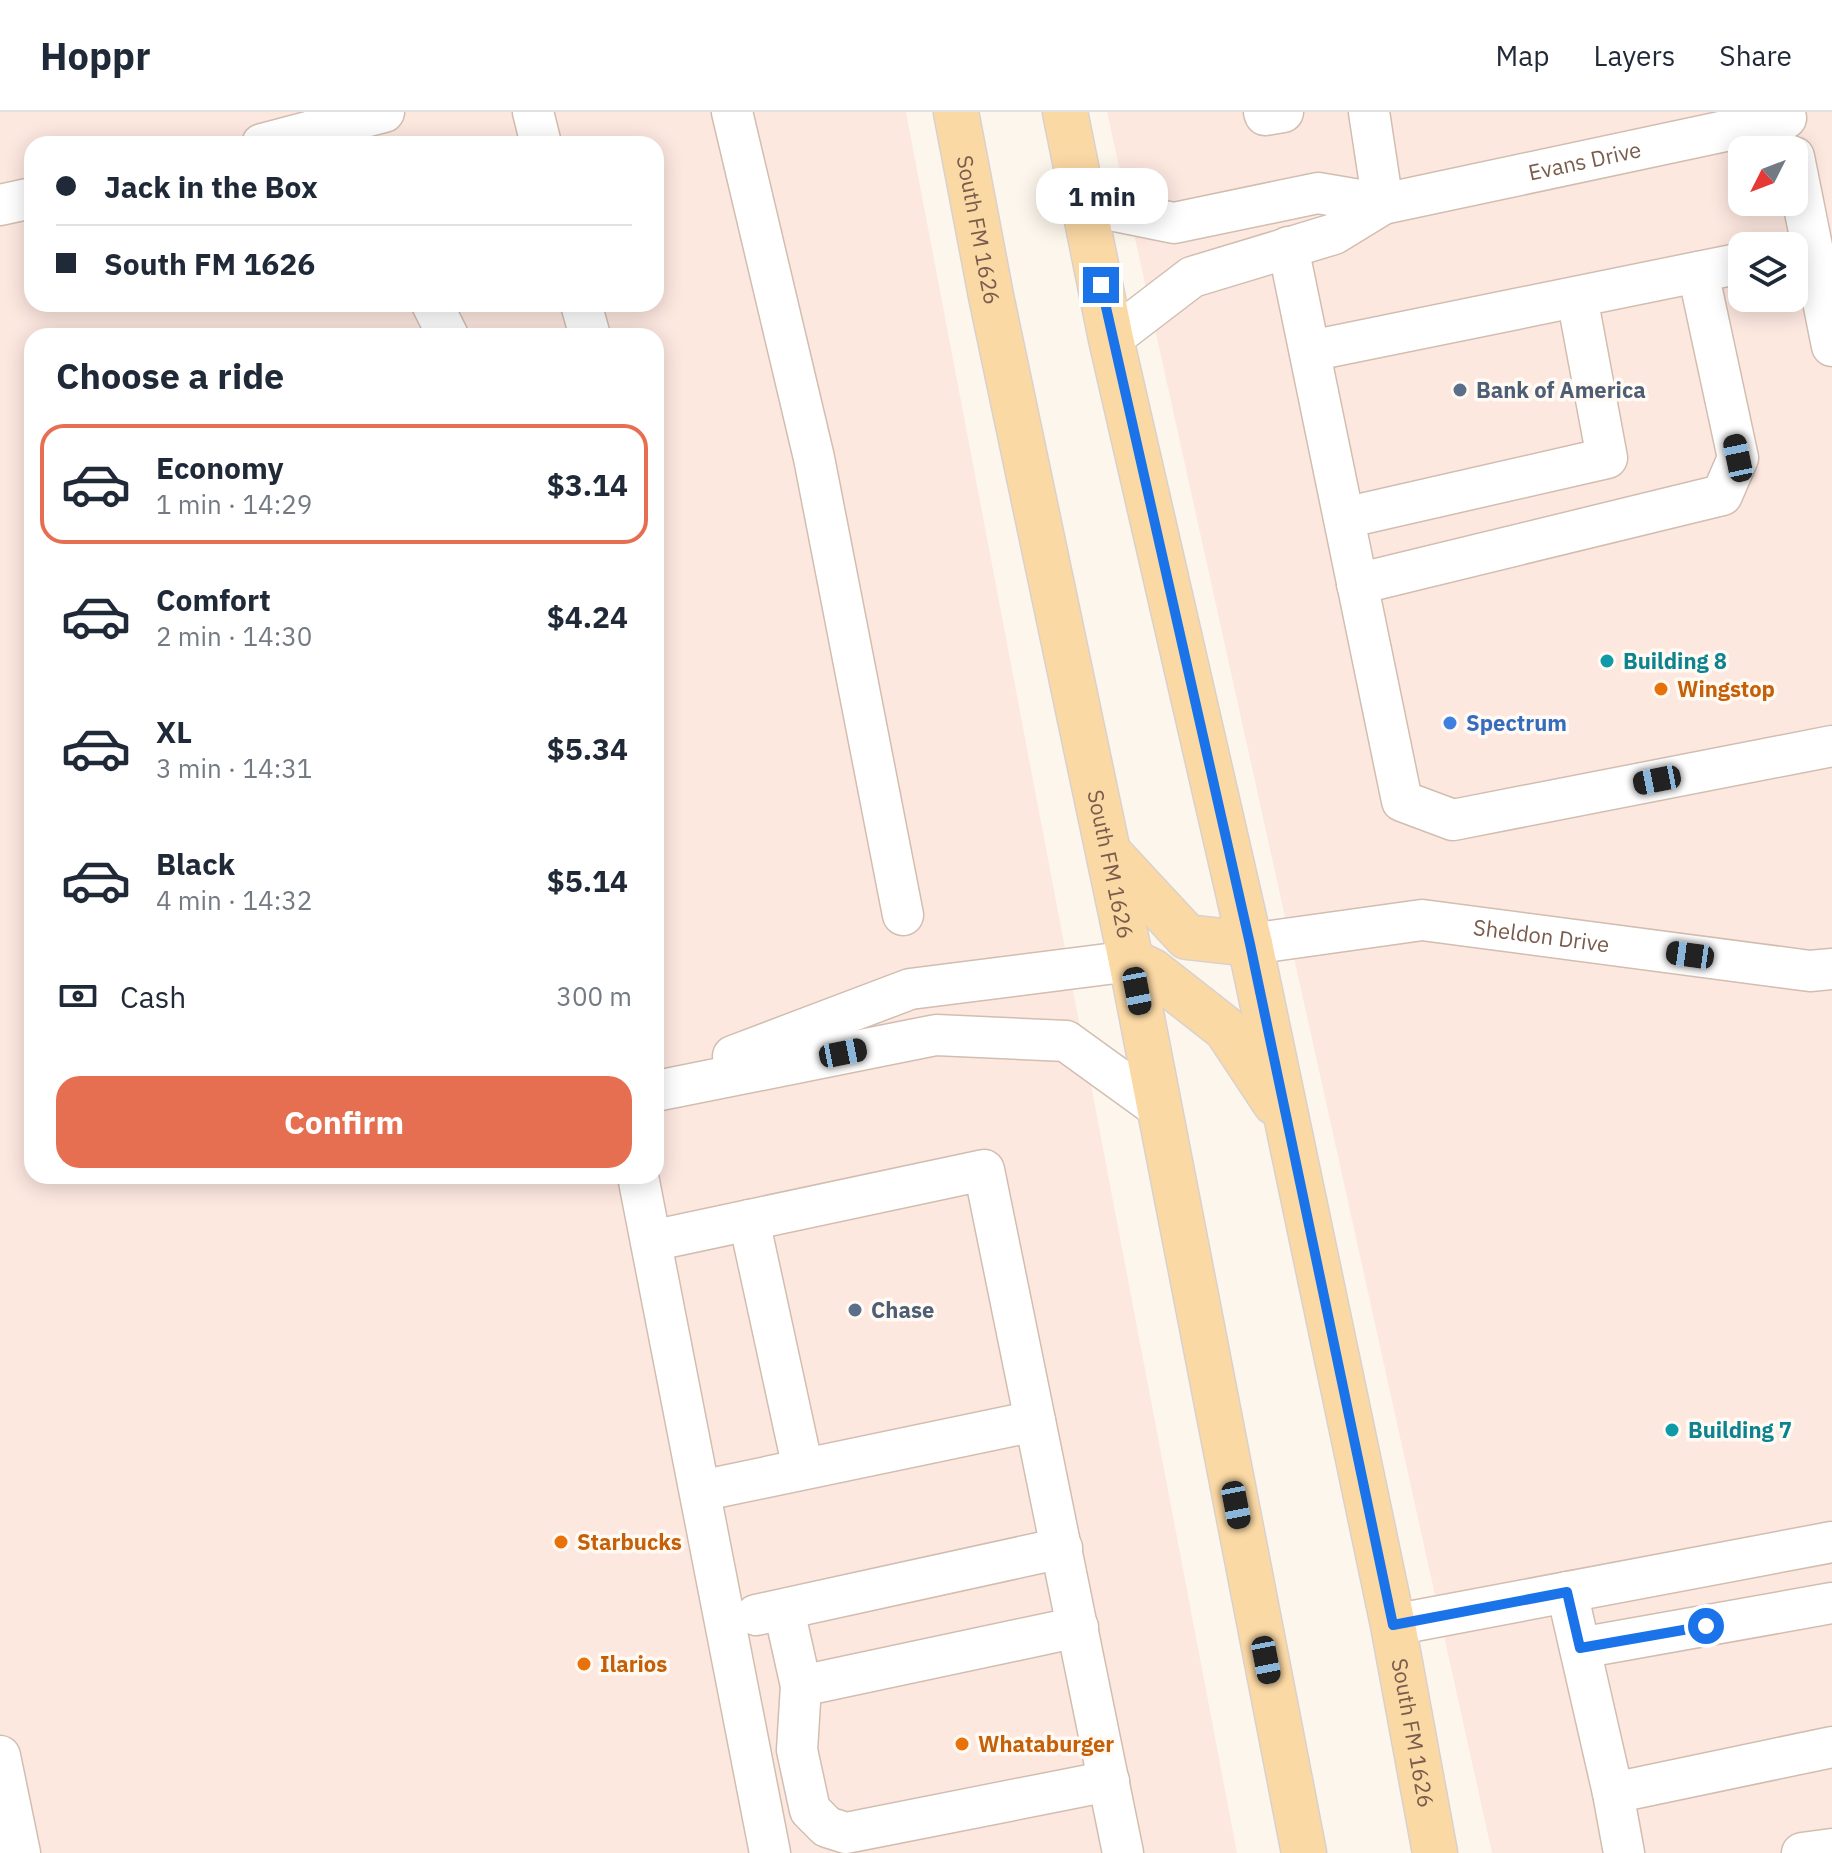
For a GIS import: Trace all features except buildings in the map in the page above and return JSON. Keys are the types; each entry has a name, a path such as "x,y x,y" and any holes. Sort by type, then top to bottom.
{"main road":[{"name":"South FM 1626","path":"956,112 991,296 1131,961 1304,1853"},
{"name":"South FM 1626","path":"1065,112 1111,339 1288,1122 1393,1625 1435,1853"},
{"path":"1108,852 1187,937 1250,944"},
{"path":"1131,961 1152,971 1226,1029 1288,1122"}],"street":[{"path":"292,136 384,112"},
{"path":"533,112 539,136"},
{"path":"732,112 814,458 903,915"},
{"path":"1264,112 1265,115 1283,112"},
{"path":"1369,112 1383,204"},
{"name":"Evans Drive","path":"1111,339 1192,277 1334,234 1383,204 1665,129 1788,127"},
{"name":"Evans Drive","path":"1085,205 1174,223 1318,193 1383,204"},
{"path":"0,205 24,200"},
{"path":"1288,247 1402,801 1453,820 1832,746"},
{"path":"1310,351 1728,266"},
{"path":"1808,267 1832,346"},
{"path":"1357,584 1722,495 1738,458 1698,272"},
{"path":"1344,518 1607,458 1577,297"},
{"name":"Sheldon Drive","path":"1250,944 1422,920 1810,971 1832,969"},
{"path":"664,1085 910,989 1131,961"},
{"path":"664,1086 936,1035 1066,1041 1160,1109"},
{"path":"651,1241 984,1170 1123,1853"},
{"path":"640,1184 770,1853"},
{"path":"749,1220 803,1469"},
{"path":"700,1491 1035,1421"},
{"path":"1393,1625 1832,1542"},
{"path":"725,1621 1062,1548"},
{"path":"1567,1592 1624,1853"},
{"path":"1580,1648 1832,1603"},
{"path":"784,1610 801,1686 797,1750 810,1810 827,1827 846,1833 1109,1781"},
{"path":"801,1686 1078,1627"},
{"path":"1613,1793 1832,1747"},
{"path":"0,1756 20,1853"},
{"path":"1802,1853 1832,1849"}],"shaded area":[{"path":"0,112 906,112 1237,1853 0,1853"},
{"path":"1107,112 1832,112 1832,1853 1492,1853"}],"place":[{"name":"Bank of America","path":"1460,390"},
{"name":"Building 8","path":"1607,661"},
{"name":"Wingstop","path":"1661,689"},
{"name":"Spectrum","path":"1450,723"},
{"name":"Chase","path":"855,1310"},
{"name":"Building 7","path":"1672,1430"},
{"name":"Starbucks","path":"561,1542"},
{"name":"Ilarios","path":"584,1664"},
{"name":"Whataburger","path":"962,1744"}],"route":[{"path":"1101,285 1250,944 1393,1625 1567,1592 1580,1648 1706,1626"}]}
